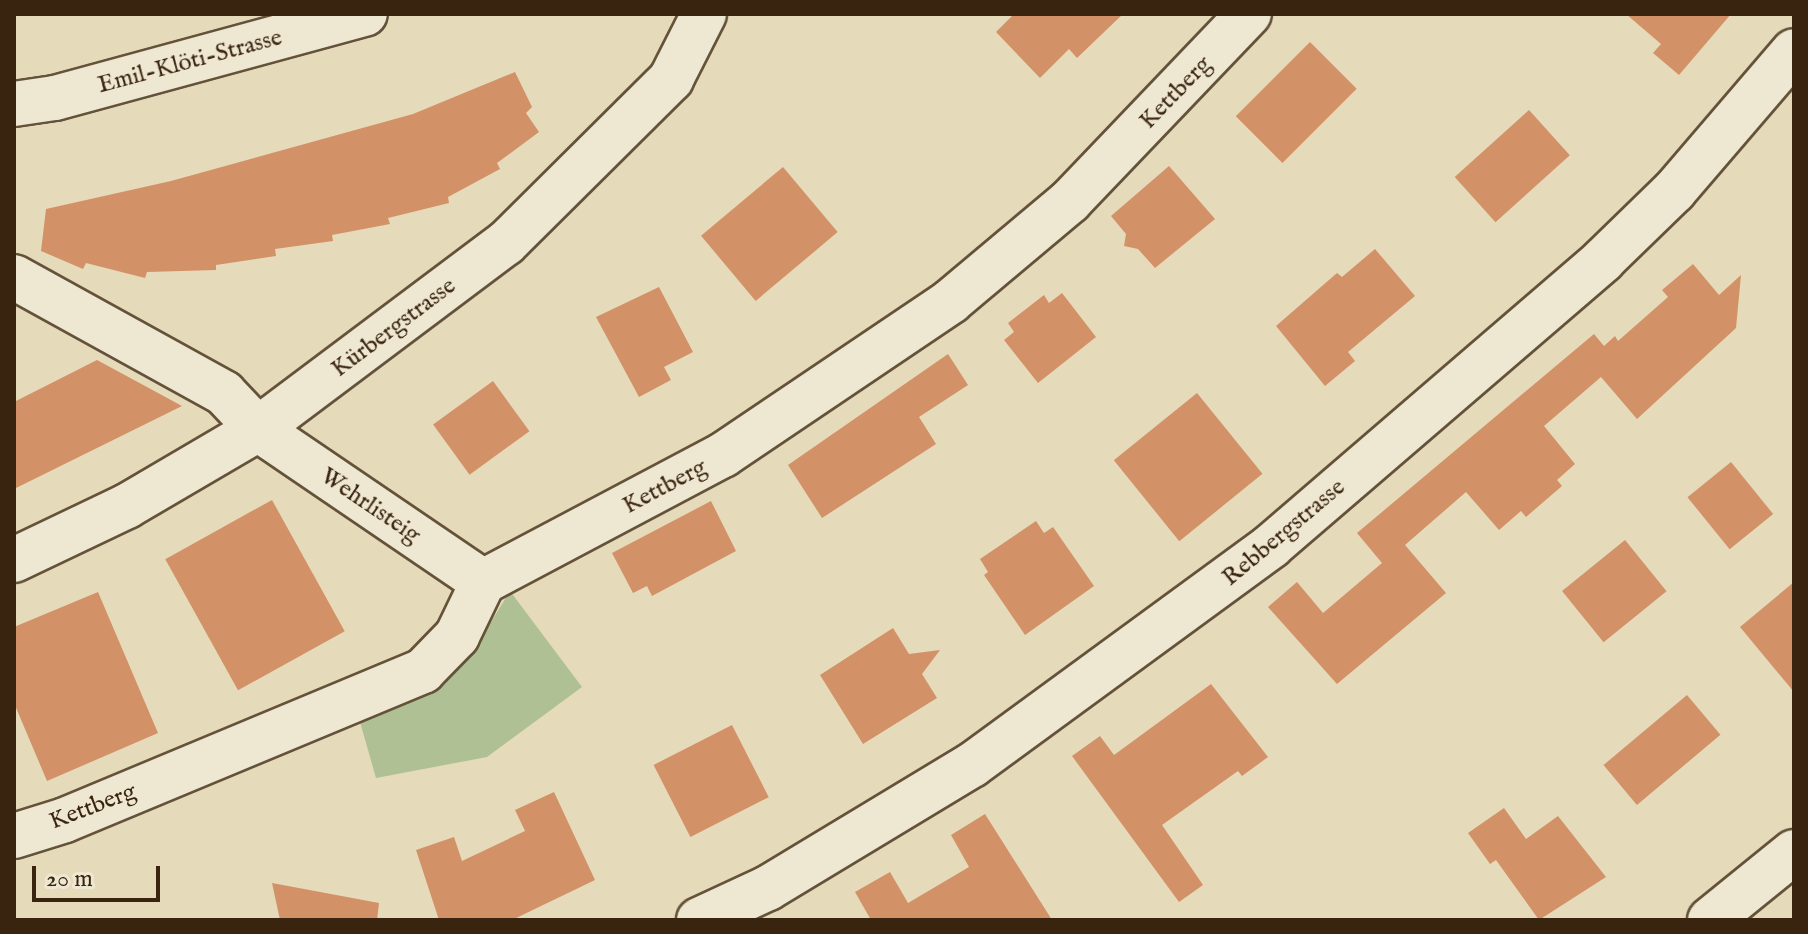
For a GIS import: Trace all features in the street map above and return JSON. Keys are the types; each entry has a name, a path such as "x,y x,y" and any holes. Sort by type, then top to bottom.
{"street":[{"name":"Emil-Klöti-Strasse","path":"14,104 55,98 365,14"},
{"name":"Kürbergstrasse","path":"14,560 127,506 258,429 506,243 671,79 704,14"},
{"name":"Kettberg","path":"14,836 65,820 423,671 457,636 483,582 723,455 951,301 1070,201 1249,14"},
{"name":"Rebbergstrasse","path":"699,920 768,888 972,765 1271,546 1603,260 1674,191 1794,51"},
{"name":"Wehrlisteig","path":"14,277 224,393 258,429 483,582"},
{"path":"1710,920 1794,852"}],"green space":[{"path":"510,591 582,687 487,757 376,778 358,715 434,683 483,635"}],"building":[{"path":"1014,14 1123,14 1077,58 1069,49 1040,78 996,32"},
{"path":"1626,14 1731,14 1679,75 1653,53 1661,44"},
{"path":"1310,42 1357,89 1282,163 1236,116"},
{"path":"515,72 532,107 526,113 539,132 497,163 500,169 448,197 449,203 388,218 390,224 332,235 333,241 275,249 276,256 216,265 216,270 147,272 145,278 86,263 83,269 41,251 46,209 171,181 413,114"},
{"path":"1529,110 1570,155 1496,222 1455,177"},
{"path":"1169,166 1215,219 1155,268 1138,249 1124,246 1126,234 1111,216"},
{"path":"783,167 838,232 756,301 701,236"},
{"path":"1375,249 1415,296 1348,352 1355,361 1325,386 1276,326 1337,273 1342,277"},
{"path":"1693,264 1719,295 1741,275 1736,328 1637,419 1601,377 1544,426 1575,464 1557,480 1562,486 1526,517 1521,511 1499,530 1466,492 1405,545 1446,593 1337,684 1268,607 1297,582 1323,613 1382,563 1357,533 1594,334 1604,346 1615,336 1618,341 1668,297 1662,290"},
{"path":"659,287 693,352 664,367 671,380 639,397 596,317"},
{"path":"1062,293 1096,337 1038,383 1004,340 1014,332 1008,323 1044,295 1049,303"},
{"path":"948,354 968,385 919,417 936,444 822,518 788,465"},
{"path":"97,360 182,406 14,489 14,402"},
{"path":"493,381 529,431 470,475 433,424"},
{"path":"1197,393 1262,474 1179,541 1114,460"},
{"path":"1731,462 1773,514 1730,549 1687,497"},
{"path":"272,500 345,631 238,690 165,559"},
{"path":"711,501 736,551 652,596 647,586 633,593 612,553"},
{"path":"1036,521 1044,533 1053,527 1094,586 1025,635 984,575 988,572 980,559"},
{"path":"1625,540 1667,591 1604,642 1562,591"},
{"path":"1794,582 1794,692 1740,627"},
{"path":"98,592 158,733 47,781 14,703 14,627"},
{"path":"893,628 909,654 940,650 922,674 937,698 863,744 820,675"},
{"path":"1211,684 1268,757 1242,776 1238,771 1162,825 1203,885 1179,902 1072,756 1100,736 1114,755"},
{"path":"1687,695 1720,735 1637,805 1604,765"},
{"path":"732,725 769,797 690,837 654,765"},
{"path":"554,792 595,880 512,920 439,920 416,850 454,837 462,861 525,831 515,810"},
{"path":"1504,808 1526,839 1558,816 1606,877 1539,920 1496,860 1490,864 1468,833"},
{"path":"985,814 1052,920 871,920 855,892 890,872 908,903 969,867 951,835"},
{"path":"272,883 379,903 377,920 280,920"}]}
